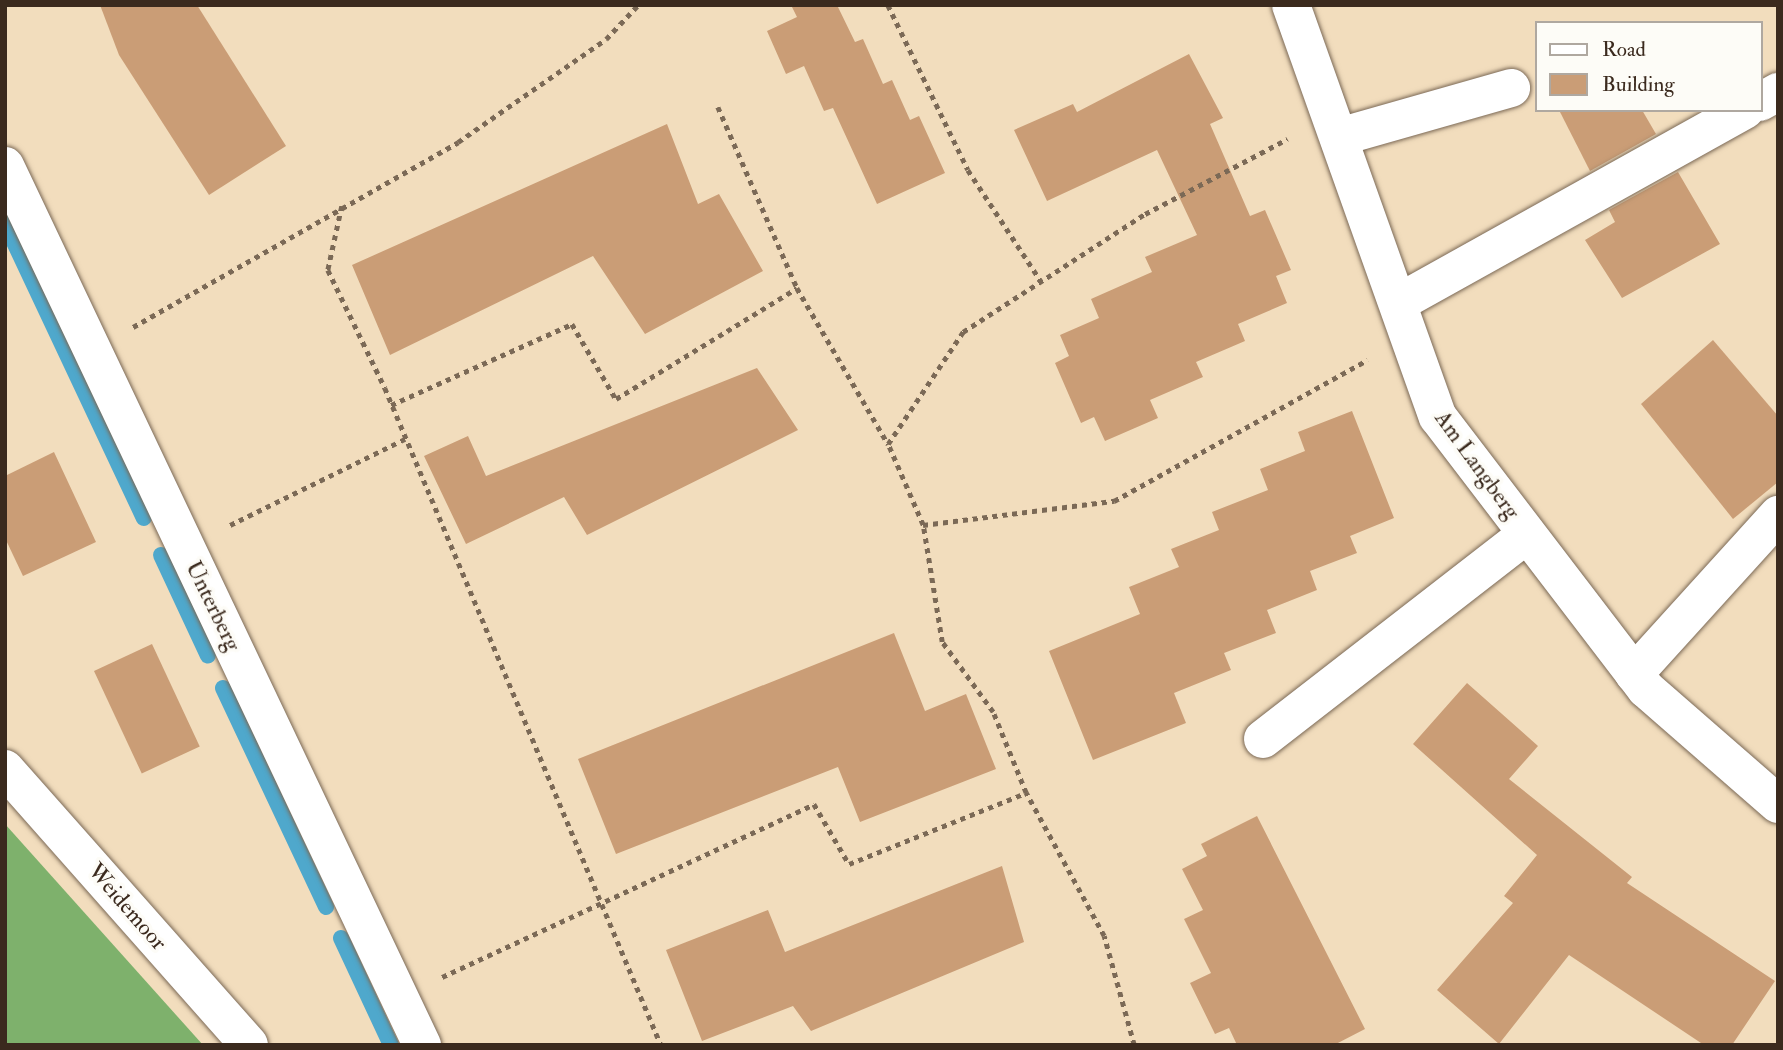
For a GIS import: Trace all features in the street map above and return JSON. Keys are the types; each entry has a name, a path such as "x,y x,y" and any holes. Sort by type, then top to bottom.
{"street":[{"name":"Am Langberg","path":"1291,5 1438,416 1633,674 1706,748 1778,804"},
{"path":"1335,126 1511,88"},
{"path":"1762,101 1778,92"},
{"path":"1404,320 1742,112"},
{"name":"Unterberg","path":"5,166 422,1045"},
{"path":"1633,674 1778,515"},
{"path":"1263,739 1527,534"},
{"name":"Weidemoor","path":"5,769 249,1045"}],"path":[{"path":"128,330 458,142 606,39 638,5"},
{"path":"888,5 968,170 1041,281"},
{"path":"718,107 797,288 888,444 923,525 942,642 993,712 1026,793 1104,936 1134,1045"},
{"path":"888,444 963,332 1145,214 1335,126"},
{"path":"342,206 328,270 391,405 604,903 661,1045"},
{"path":"391,405 572,324 616,399 797,288"},
{"path":"923,525 1114,501 1404,320"},
{"path":"185,546 405,439"},
{"path":"400,997 814,804 849,864 1026,793"}],"green space":[{"path":"5,824 203,1045 5,1045"}],"building":[{"path":"100,5 197,5 286,146 209,195 119,55"},
{"path":"791,5 837,5 855,42 863,39 883,84 892,80 910,120 919,116 945,173 877,204 833,108 824,111 804,66 786,74 767,31 797,17"},
{"path":"1189,54 1223,118 1210,124 1250,216 1265,210 1291,270 1276,276 1287,303 1238,324 1245,341 1196,362 1203,377 1150,400 1158,418 1105,441 1094,417 1081,423 1055,363 1069,356 1060,335 1099,318 1091,299 1152,272 1145,257 1197,235 1157,150 1047,201 1014,130 1073,104 1077,112"},
{"path":"1560,112 1643,112 1656,134 1590,171"},
{"path":"667,124 698,204 719,194 763,271 645,334 593,256 390,355 352,265"},
{"path":"1678,172 1720,244 1622,298 1585,240 1615,222 1609,210"},
{"path":"1713,340 1778,416 1778,482 1733,519 1641,404"},
{"path":"757,368 798,430 587,535 564,497 466,544 424,456 468,436 486,476"},
{"path":"1352,411 1394,518 1350,536 1357,553 1310,571 1317,590 1267,610 1276,633 1224,653 1231,670 1174,693 1186,723 1093,760 1049,651 1140,614 1129,587 1179,567 1171,549 1219,530 1212,512 1268,490 1260,469 1305,451 1298,432"},
{"path":"54,452 96,542 23,576 5,538 5,476"},
{"path":"894,633 925,711 966,694 996,769 860,822 838,767 616,854 578,759"},
{"path":"152,644 200,746 142,773 94,671"},
{"path":"1467,683 1538,746 1509,779 1632,877 1627,883 1775,981 1732,1045 1704,1045 1569,955 1499,1044 1437,990 1513,903 1504,896 1537,855 1413,744"},
{"path":"1257,816 1365,1029 1334,1045 1237,1045 1229,1028 1215,1034 1190,983 1211,973 1184,919 1203,910 1182,869 1207,856 1201,844"},
{"path":"1002,866 1024,942 811,1031 793,1006 702,1041 666,950 768,910 785,952"}],"waterway":[{"path":"5,223 144,518"},
{"path":"161,555 208,656"},
{"path":"223,688 326,907"},
{"path":"341,938 391,1045"}]}
